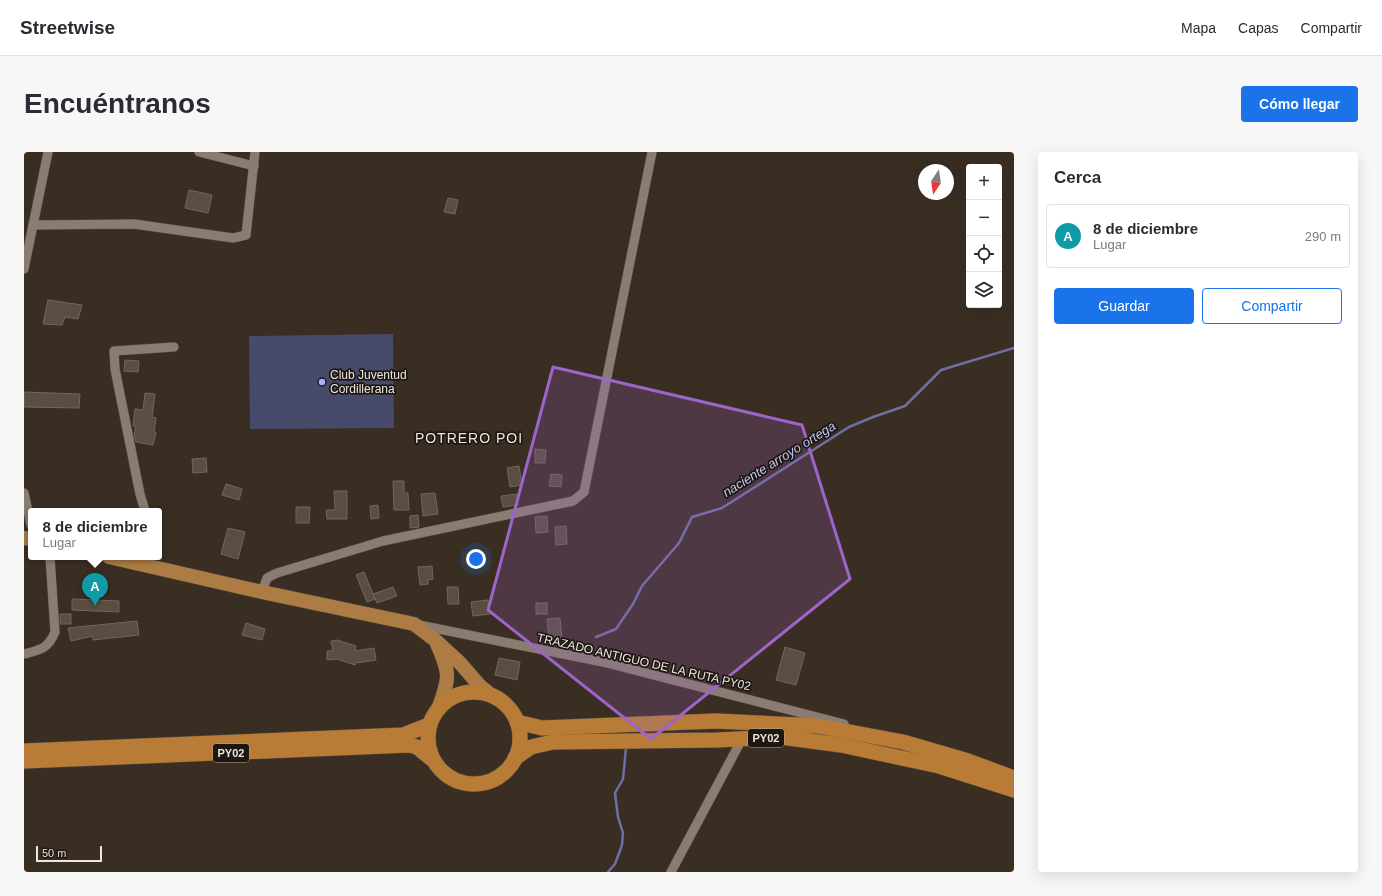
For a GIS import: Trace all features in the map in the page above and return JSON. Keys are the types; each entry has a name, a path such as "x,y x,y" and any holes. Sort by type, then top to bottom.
{"highway":[{"name":"PY02","path":"24,762 409,745 416,747 433,760 438,767 450,777 464,782 479,783 494,779 506,770 515,758 519,746 520,734 517,722 511,710 502,701 491,695 472,692 454,696 439,707 429,725 428,742 433,760"},
{"name":"PY02","path":"517,722 542,728 716,721 818,726 903,742 968,761 1014,778"},
{"name":"PY02","path":"24,750 403,735 429,725"},
{"name":"PY02","path":"515,758 531,747 553,742 781,737 841,745 939,766 1014,790"}],"main road":[{"path":"146,561 262,592 414,624 435,640 460,663 480,686 491,695"},
{"path":"435,640 448,672 445,689 439,707"}],"street":[{"path":"24,270 48,152"},
{"path":"199,152 254,166"},
{"path":"33,225 134,224 233,238 246,235 255,152"},
{"path":"262,592 267,578 277,573 383,541 573,501 584,492 652,152"},
{"path":"144,508 115,369 114,351 174,347"},
{"path":"24,493 28,511"},
{"path":"24,654 43,648 50,643 55,632 50,560"},
{"name":"TRAZADO ANTIGUO DE LA RUTA PY02","path":"414,624 603,662 844,724"},
{"path":"671,872 742,739"}],"highlighted area":[{"path":"553,367 802,425 850,579 651,739 488,610"}],"shaded area":[{"name":"Club Juventud Cordillerana","path":"393,334 394,428 250,429 249,336"}],"building":[{"path":"189,190 212,195 208,213 185,208"},
{"path":"448,198 458,200 455,214 444,212"},
{"path":"48,300 82,305 78,319 65,317 62,325 43,324"},
{"path":"125,360 139,361 138,372 124,371"},
{"path":"24,392 80,394 79,408 24,407"},
{"path":"145,393 155,394 152,417 156,418 154,432 156,432 153,445 136,442 134,435 136,426 133,426 135,409 143,410"},
{"path":"535,449 546,450 545,463 535,463"},
{"path":"206,458 207,472 193,473 192,459"},
{"path":"519,466 522,485 510,487 507,468"},
{"path":"551,474 562,475 561,487 549,486"},
{"path":"393,481 404,481 404,493 408,493 409,510 394,510"},
{"path":"226,484 242,489 239,500 222,495"},
{"path":"334,491 347,491 347,519 327,519 326,510 335,510"},
{"path":"435,493 438,514 423,516 421,494"},
{"path":"517,494 518,505 503,507 501,496"},
{"path":"378,505 379,518 371,519 370,506"},
{"path":"296,507 310,507 309,523 296,523"},
{"path":"418,515 419,527 410,528 410,516"},
{"path":"547,516 548,532 536,533 535,517"},
{"path":"566,526 567,544 556,545 555,527"},
{"path":"228,528 245,532 238,559 221,554"},
{"path":"432,566 433,579 428,580 428,584 420,585 418,567"},
{"path":"364,572 375,599 367,602 356,575"},
{"path":"393,587 397,596 377,603 373,594"},
{"path":"447,587 458,587 459,604 448,604"},
{"path":"72,599 119,601 119,612 72,610"},
{"path":"488,600 490,614 473,616 471,602"},
{"path":"536,603 547,603 547,614 536,614"},
{"path":"60,614 71,614 71,624 60,624"},
{"path":"560,618 562,639 549,640 547,619"},
{"path":"137,621 139,635 93,640 93,636 71,641 68,628"},
{"path":"246,623 265,629 262,640 242,635"},
{"path":"337,640 356,646 355,651 374,648 376,660 356,663 355,665 337,659 327,660 327,651 333,651 331,641"},
{"path":"785,647 805,653 796,685 776,680"},
{"path":"499,658 520,662 517,680 495,675"}],"waterway":[{"name":"naciente arroyo ortega","path":"596,637 616,629 633,604 642,586 679,543 692,517 722,508 849,427 905,406 941,370 1014,348"},
{"name":"naciente arroyo ortega","path":"608,872 615,864 622,845 623,833 618,817 615,793 623,779 626,748"}],"place":[{"name":"Club Juventud Cordillerana","path":"322,382"},
{"name":"8 de diciembre","path":"95,606"}],"district":[{"name":"POTRERO POI","path":"469,438"}]}
